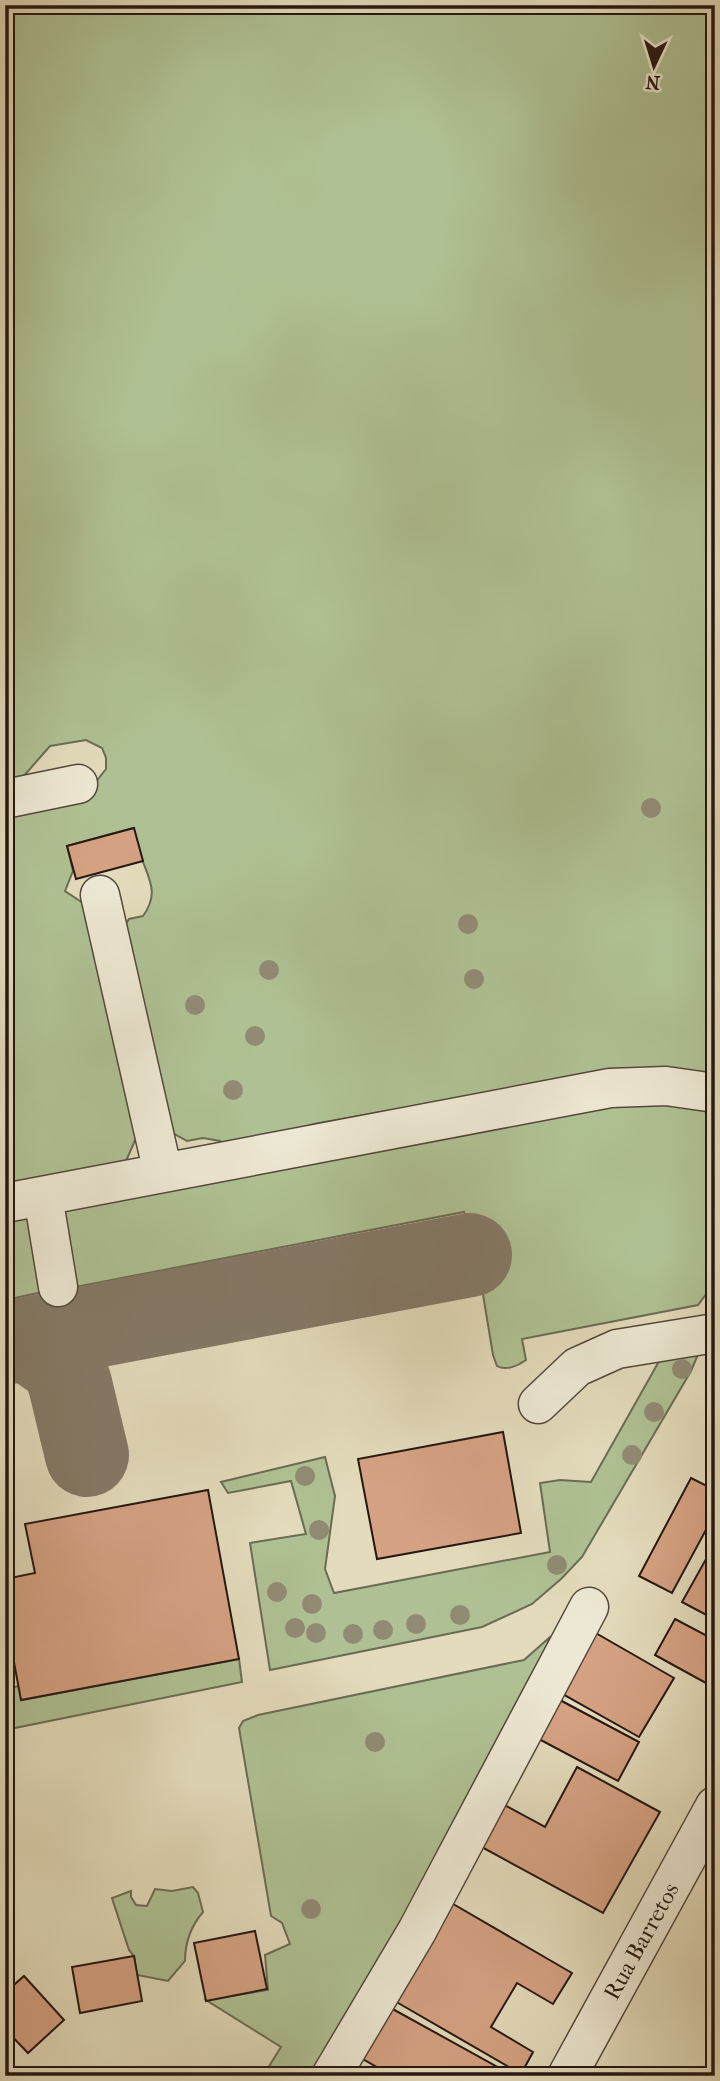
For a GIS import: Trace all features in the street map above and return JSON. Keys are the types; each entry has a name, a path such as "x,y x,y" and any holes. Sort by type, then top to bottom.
{"street":[{"path":"5,799 78,785"},
{"path":"100,895 163,1173"},
{"path":"5,1203 610,1088 666,1086 715,1093"},
{"path":"43,1196 58,1287"},
{"path":"538,1404 577,1367 617,1349 715,1333"},
{"path":"331,2076 417,1931 589,1607"},
{"name":"Rua Barretos","path":"567,2076 715,1806"}],"green space":[{"path":"5,5 715,7 715,1075 575,1077 314,1124 225,1151 220,1141 203,1138 187,1141 171,1132 124,927 129,919 143,916 152,895 133,828 67,846 73,871 65,891 83,903 136,1138 123,1168 5,1192 5,809 90,789 106,769 106,758 102,748 86,740 50,746 22,778 5,782"},
{"path":"610,1088 715,1093 715,1282 698,1305 522,1339 526,1360 512,1367 497,1366 476,1252 464,1212 70,1288 61,1206"},
{"path":"5,1205 31,1215 52,1290 5,1300"},
{"path":"671,1340 699,1352 691,1371 582,1557 532,1604 482,1627 270,1670 250,1543 306,1534 291,1481 228,1493 221,1482 325,1457 335,1496 325,1569 334,1593 550,1552 540,1483 560,1480 591,1482"},
{"path":"549,1638 528,1721 330,2076 263,2076 281,2047 206,2000 268,1990 265,1955 290,1944 282,1923 271,1916 239,1728 243,1721 258,1715 524,1660"},
{"path":"239,1659 242,1682 5,1730 5,1689 19,1686 22,1700"},
{"path":"193,1887 198,1893 203,1912 190,1935 185,1961 168,1981 137,1975 134,1956 129,1950 112,1898 131,1891 136,1905 147,1906 155,1889 172,1891"}],"building":[{"path":"134,828 143,861 76,879 67,846"},
{"path":"503,1432 521,1533 377,1559 358,1459"},
{"path":"691,1478 715,1490 715,1513 672,1593 639,1576"},
{"path":"208,1490 239,1659 21,1700 5,1614 5,1579 35,1573 25,1524"},
{"path":"715,1543 715,1614 712,1618 682,1602"},
{"path":"675,1619 715,1640 715,1688 655,1655"},
{"path":"594,1632 674,1678 639,1737 561,1693"},
{"path":"558,1699 639,1742 618,1781 537,1738"},
{"path":"577,1767 660,1812 603,1913 478,1845 501,1803 545,1827"},
{"path":"448,1901 572,1973 553,2004 517,1983 491,2027 533,2052 521,2074 393,2000"},
{"path":"255,1931 267,1989 206,2001 194,1943"},
{"path":"134,1956 142,2001 80,2013 72,1967"},
{"path":"24,1976 64,2020 28,2053 5,2029 5,1993"},
{"path":"389,2007 514,2076 378,2076 382,2070 361,2058"}],"taxiway":[{"path":"5,1343 470,1255"},
{"path":"27,1339 63,1364 87,1455"}]}
